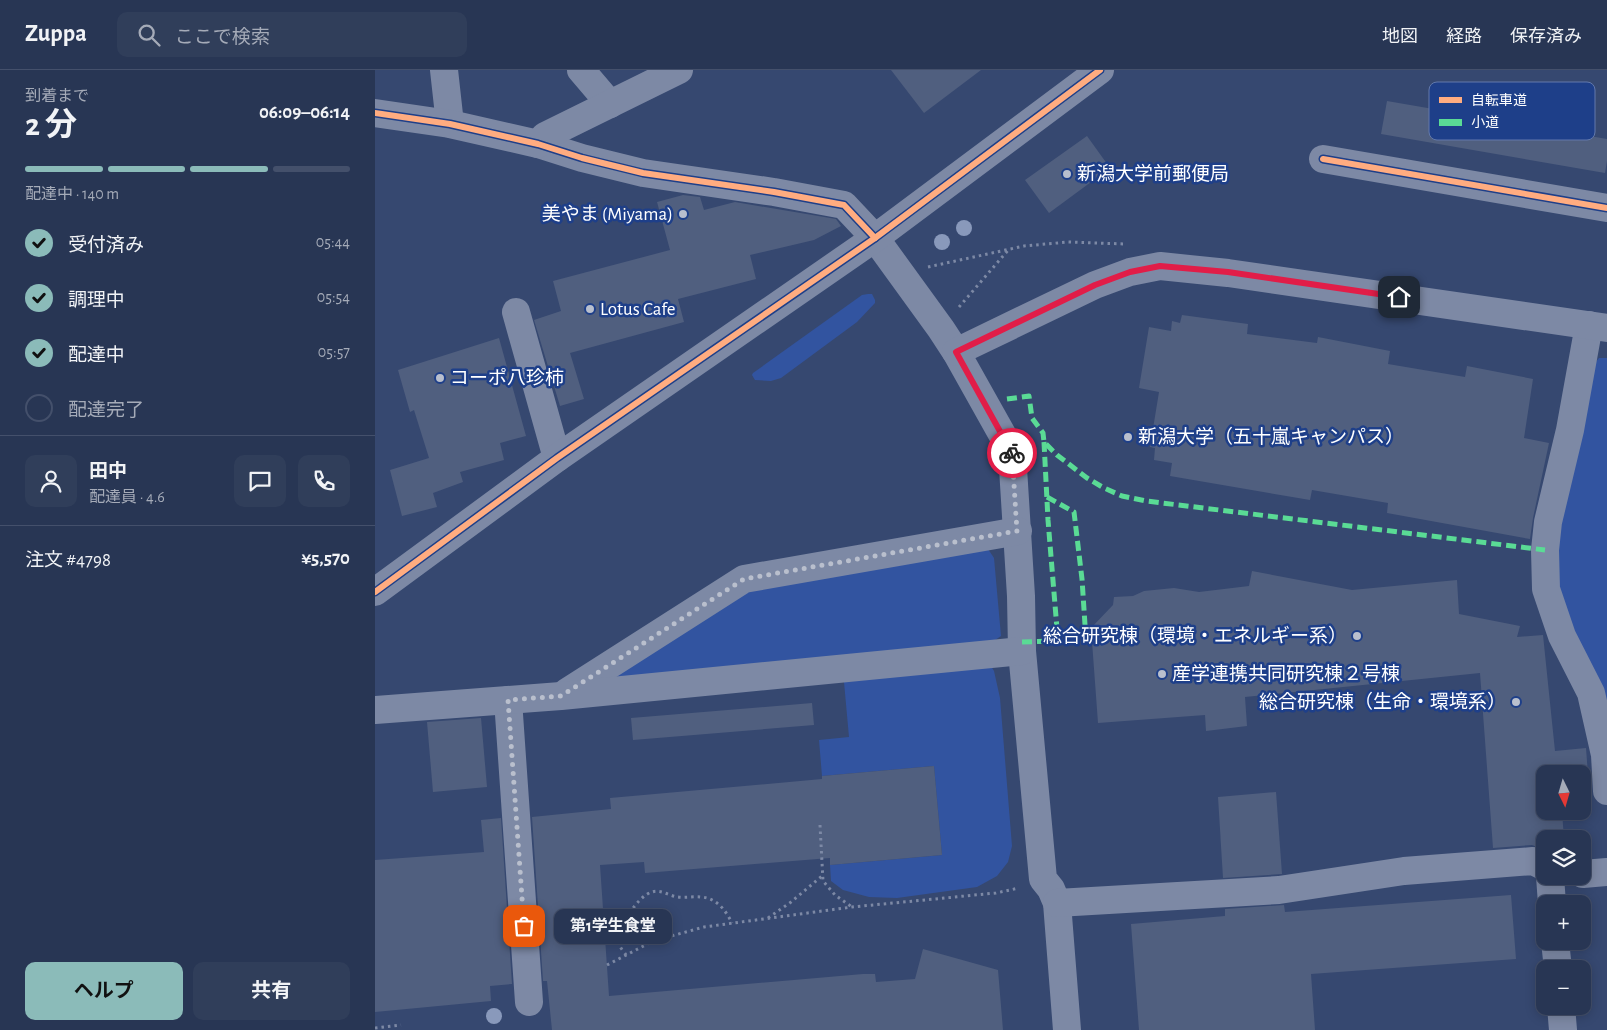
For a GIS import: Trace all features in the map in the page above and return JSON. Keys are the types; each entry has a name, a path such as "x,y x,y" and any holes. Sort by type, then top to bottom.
{"street":[{"path":"444,70 450,124"},
{"path":"581,70 610,104"},
{"path":"375,592 557,458 875,238 1100,70"},
{"path":"538,144 545,136 674,71"},
{"path":"375,113 450,124 538,144 582,158 643,173 773,192 844,205 875,238 956,352 1012,452 1022,651 1043,879 1057,903 1067,1030"},
{"path":"1323,159 1607,208"},
{"path":"956,352 1095,285 1130,272 1160,266 1228,272 1602,326 1570,430 1548,522 1545,550 1547,589 1562,636 1591,694 1605,755 1607,790"},
{"path":"515,312 557,458"},
{"path":"561,696 744,579 1017,531"},
{"path":"375,710 561,696 1022,651"},
{"path":"508,700 529,1002"},
{"path":"1057,903 1279,890 1404,871 1533,861 1536,862"},
{"path":"1591,874 1607,873"},
{"path":"1562,1015 1563,1030"}],"path":[{"path":"941,329 1010,248"},
{"path":"821,825 823,881 835,895 852,907"},
{"path":"767,919 822,876"},
{"path":"607,965 653,941 704,927 852,907 996,893 1029,886 1043,879"},
{"path":"626,955 620,946 621,933 637,903 643,896 654,891 668,893 677,897 703,897 724,908 732,923"},
{"path":"375,1028 401,1025"}],"shaded area":[{"path":"872,294 875,303 857,322 781,378 771,381 755,380 752,375 753,373 862,295"},
{"path":"1599,358 1607,358 1607,722 1557,588 1558,529 1594,364"},
{"path":"986,546 994,558 1001,636 982,649 585,687 750,583"},
{"path":"991,666 994,671 1000,698 1012,846 1008,862 997,876 977,887 897,898 869,897 843,890 831,881 830,865 942,855 934,766 822,776 819,740 849,737 844,682"}],"building":[{"path":"891,70 981,70 924,113"},
{"path":"1387,101 1429,108 1429,140 1595,140 1595,137 1607,139 1607,161 1605,173 1381,134"},
{"path":"1087,136 1110,168 1049,213 1025,180"},
{"path":"683,195 700,197 704,210 735,202 836,219 841,226 814,240 750,255 756,279 678,299 684,322 570,353 584,399 560,406 534,320 561,311 553,281 670,250 657,202"},
{"path":"1182,315 1248,324 1247,334 1317,343 1318,337 1390,351 1388,364 1465,377 1467,366 1533,379 1524,438 1549,443 1530,539 1387,513 1388,503 1312,490 1310,500 1170,476 1172,463 1154,460 1155,448 1150,447 1159,392 1139,388 1149,327 1171,331 1172,321 1180,323"},
{"path":"499,338 526,436 500,443 504,460 460,472 463,482 433,493 437,507 402,516 390,470 429,458 414,410 410,412 398,370"},
{"path":"1252,571 1352,590 1457,580 1459,614 1520,626 1517,637 1543,635 1555,751 1586,748 1587,765 1536,765 1536,820 1563,820 1563,830 1536,830 1536,847 1532,845 1493,848 1480,673 1245,697 1247,726 1206,731 1205,715 1098,723 1091,628 1113,605 1114,597 1133,596 1144,591 1174,588 1199,592 1249,586"},
{"path":"812,703 814,725 633,740 631,718"},
{"path":"481,718 487,787 433,792 427,722"},
{"path":"934,766 942,855 830,865 830,858 645,873 644,862 600,865 609,996 863,974 875,974 876,982 915,979 923,949 998,970 1003,1030 552,1030 547,981 543,981 532,817 611,809 610,798 822,779 822,776"},
{"path":"1276,792 1282,874 1223,878 1218,797"},
{"path":"501,818 512,984 490,986 491,1001 375,1012 375,860 484,852 481,820"},
{"path":"1511,895 1516,959 1311,974 1315,1030 1139,1030 1131,924 1225,916 1225,909 1284,905 1285,912"}],"marked path":[{"path":"1007,399 1029,396 1032,418 1043,433 1044,442 1057,455 1087,478 1122,496 1146,501 1545,550"},
{"path":"1044,442 1058,641"},
{"path":"1047,497 1074,512 1082,579 1086,640"},
{"path":"1022,642 1092,640"}],"cycle path":[{"path":"375,592 557,458 875,238 1100,70"},
{"path":"375,113 450,124 538,144 582,158 643,173 774,192 844,205 875,238"},
{"path":"1323,159 1607,208"}],"way so far":[{"path":"524,926 508,700 561,696 744,579 1017,531 1012,453"}],"place":[{"name":"新潟大学前郵便局","path":"1067,174"},
{"name":"美やま (Miyama)","path":"683,214"},
{"name":"Lotus Cafe","path":"590,309"},
{"name":"コーポ八珍柿","path":"440,378"},
{"name":"新潟大学（五十嵐キャンパス）","path":"1128,437"},
{"name":"総合研究棟（環境・エネルギー系）","path":"1357,636"},
{"name":"産学連携共同研究棟２号棟","path":"1162,674"},
{"name":"総合研究棟（生命・環境系）","path":"1516,702"},
{"name":"第1学生食堂","path":"524,926"}],"route":[{"path":"1012,453 956,352 1095,285 1130,272 1160,266 1228,272 1399,297"}]}
